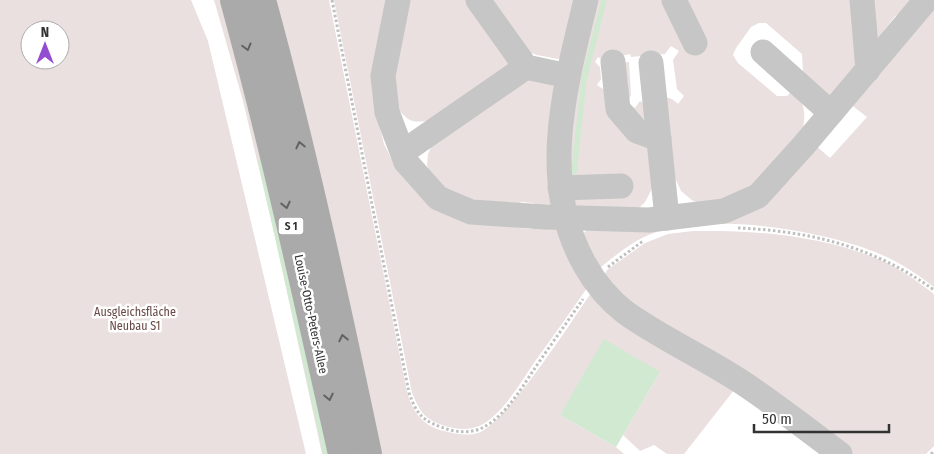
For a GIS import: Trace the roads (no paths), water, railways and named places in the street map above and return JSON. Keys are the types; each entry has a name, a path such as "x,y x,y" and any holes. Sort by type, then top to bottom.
{"main road":[{"name":"Louise-Otto-Peters-Allee","path":"234,0 261,98 342,454"},
{"name":"S 1","path":"262,0 288,94 368,454"}],"lane":[{"path":"398,0 383,76 387,112 406,162 438,198 470,212 565,218 649,220 724,211 758,196 804,145 926,0"},
{"path":"478,0 526,67 568,76"},
{"path":"586,0 568,76 558,156 560,188 565,218 574,247 595,283 624,312 666,339 742,382 840,454"},
{"path":"674,0 695,43"},
{"path":"862,0 868,70"},
{"path":"763,52 831,112"},
{"path":"613,62 618,109 638,131 659,139"},
{"path":"651,64 668,218"},
{"path":"402,152 526,67"},
{"path":"560,188 621,186"}],"waterway":[{"path":"574,172 584,79 604,0"},
{"path":"261,162 326,454"}],"park label":[{"name":"Ausgleichsfläche Neubau S1","path":"135,319"}]}
